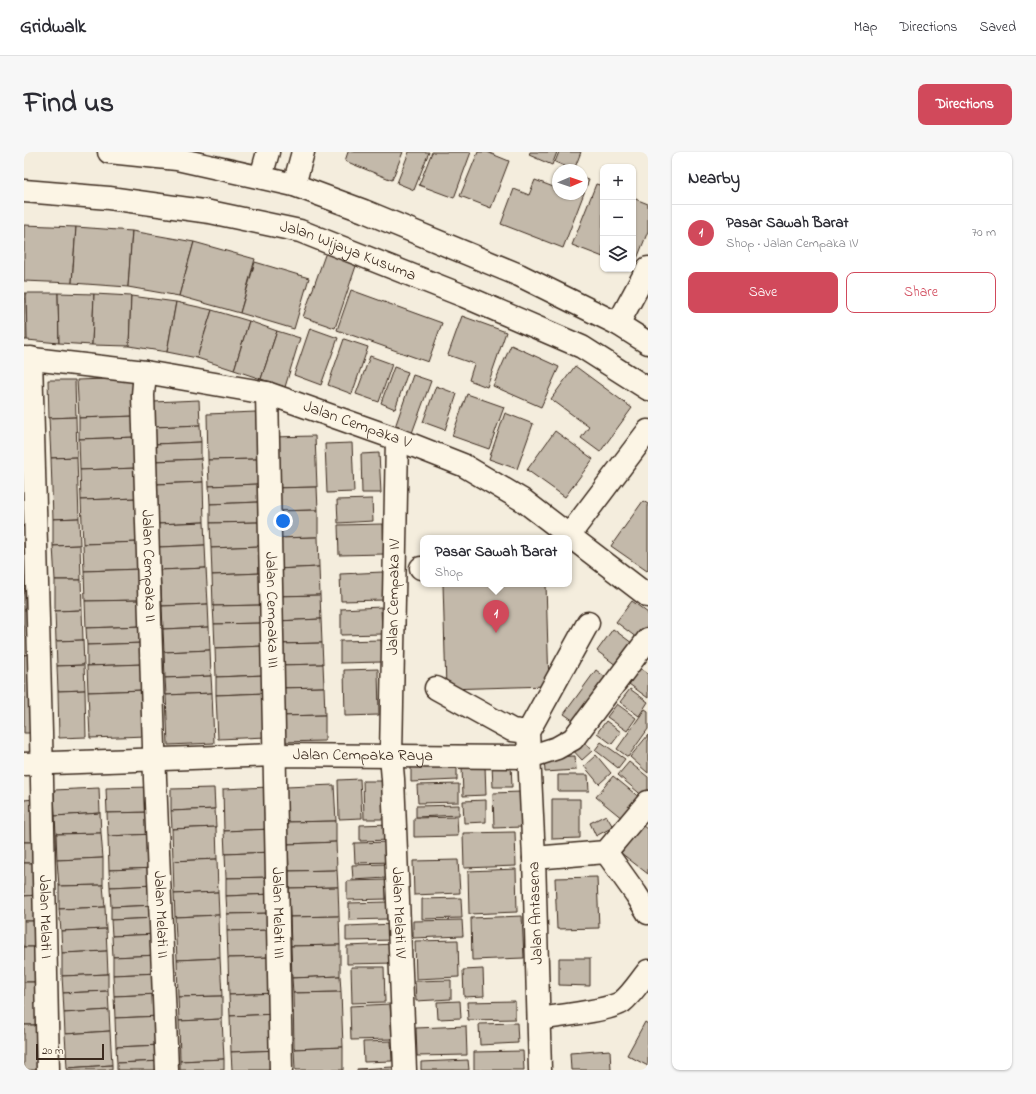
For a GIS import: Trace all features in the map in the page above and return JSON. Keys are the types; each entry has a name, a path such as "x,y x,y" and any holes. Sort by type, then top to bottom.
{"street":[{"path":"109,152 177,159 294,185 372,214 519,274 618,324 648,344"},
{"path":"261,177 268,152"},
{"path":"294,185 303,152"},
{"name":"Jalan Wijaya Kusuma","path":"24,192 110,198 203,211 300,231 464,296 582,347 648,389"},
{"path":"618,324 648,268"},
{"name":"Jalan Cempaka V","path":"28,358 145,372 267,393 396,439 463,465 524,501 566,535"},
{"name":"Jalan Melati I","path":"28,358 33,764 48,1070"},
{"name":"Jalan Cempaka II","path":"145,372 143,403 155,760"},
{"name":"Jalan Cempaka III","path":"267,393 274,755"},
{"path":"570,535 648,431"},
{"name":"Jalan Cempaka IV","path":"391,756 396,439"},
{"name":"Jalan Cempaka V","path":"572,540 648,596"},
{"path":"436,688 512,730 528,732 588,623"},
{"name":"Jalan Cempaka Raya","path":"33,764 274,755 529,756 557,748 572,739 648,639"},
{"name":"Jalan Antasena","path":"528,732 534,858 540,1070"},
{"name":"Jalan Melati III","path":"274,755 281,1070"},
{"name":"Jalan Melati IV","path":"391,756 405,1070"},
{"name":"Jalan Melati II","path":"155,760 166,1070"},
{"path":"534,858 606,852 648,802"},
{"path":"606,852 636,894 648,914"},
{"path":"539,1019 616,1005 622,1002 648,971"}],"building":[{"path":"348,152 403,152 392,180 345,161"},
{"path":"409,152 429,152 414,190 397,183"},
{"path":"432,152 471,152 454,198 419,185"},
{"path":"478,152 487,152 509,161 491,208 460,196"},
{"path":"530,152 557,152 552,165 529,155"},
{"path":"559,152 581,152 576,164 560,164 555,162"},
{"path":"535,180 552,186 552,200 581,200 563,248 501,224 514,189 529,195"},
{"path":"596,184 600,185 600,256 572,245"},
{"path":"636,199 648,204 648,231 636,261"},
{"path":"24,225 76,227 72,283 24,281"},
{"path":"76,227 132,231 128,287 72,283"},
{"path":"132,231 194,242 179,296 128,287"},
{"path":"194,242 255,259 240,313 179,296"},
{"path":"326,252 357,263 335,328 303,317"},
{"path":"255,262 309,278 294,329 240,313"},
{"path":"351,290 442,323 428,362 337,330"},
{"path":"24,293 26,293 27,340 24,340"},
{"path":"26,293 58,293 59,343 27,340"},
{"path":"58,293 94,294 92,345 59,343"},
{"path":"94,294 131,296 129,346 92,345"},
{"path":"131,296 176,302 167,352 129,346"},
{"path":"176,302 212,310 197,358 167,352"},
{"path":"212,310 249,321 234,370 197,358"},
{"path":"462,316 506,332 487,387 469,380 474,364 448,355"},
{"path":"249,321 277,331 261,379 234,370"},
{"path":"310,328 338,338 321,385 294,375"},
{"path":"277,331 300,338 285,387 261,379"},
{"path":"344,339 368,347 352,394 328,385"},
{"path":"511,345 559,367 541,407 493,386"},
{"path":"370,356 392,364 379,402 356,394"},
{"path":"575,366 632,408 600,452 581,438 589,427 551,399"},
{"path":"394,367 408,372 395,409 381,403"},
{"path":"413,375 431,381 412,433 395,427"},
{"path":"134,378 136,416 79,418 77,380"},
{"path":"48,380 75,380 76,417 49,418"},
{"path":"436,386 457,394 445,430 423,422"},
{"path":"467,394 504,407 489,449 452,436"},
{"path":"199,400 200,425 154,427 153,402"},
{"path":"256,412 258,459 208,460 207,414"},
{"path":"505,413 533,424 517,469 489,459"},
{"path":"136,416 137,437 79,439 79,418"},
{"path":"76,417 77,457 51,458 49,418"},
{"path":"200,425 201,442 155,444 154,427"},
{"path":"555,431 593,459 565,497 527,470"},
{"path":"315,436 317,487 273,488 271,437"},
{"path":"137,437 138,468 80,470 79,439"},
{"path":"201,442 201,459 155,461 155,444"},
{"path":"352,443 354,492 327,493 325,444"},
{"path":"379,453 381,493 362,493 361,454"},
{"path":"77,457 79,518 53,519 51,458"},
{"path":"201,459 203,482 157,484 155,461"},
{"path":"258,459 258,484 209,486 208,460"},
{"path":"138,468 139,498 81,500 80,470"},
{"path":"203,482 204,522 158,524 157,484"},
{"path":"258,484 259,502 210,504 209,486"},
{"path":"317,487 318,510 274,511 273,488"},
{"path":"139,498 140,542 83,544 81,500"},
{"path":"372,499 373,521 338,523 337,500"},
{"path":"643,501 648,504 647,571 611,546"},
{"path":"259,502 260,522 210,523 210,504"},
{"path":"318,510 318,537 275,538 274,511"},
{"path":"79,518 80,545 53,546 53,519"},
{"path":"204,522 205,545 159,547 158,524"},
{"path":"260,522 261,546 211,548 210,523"},
{"path":"383,524 384,554 339,555 338,525"},
{"path":"318,537 319,567 276,569 275,538"},
{"path":"24,538 27,538 27,563 24,563"},
{"path":"140,542 141,569 84,571 83,544"},
{"path":"80,545 81,580 55,580 53,546"},
{"path":"205,545 206,568 160,570 159,547"},
{"path":"261,546 262,573 212,575 211,548"},
{"path":"24,563 27,563 28,588 24,589"},
{"path":"319,567 320,595 276,596 276,569"},
{"path":"206,568 208,604 162,606 160,570"},
{"path":"141,569 142,600 85,601 84,571"},
{"path":"383,572 384,600 341,601 340,574"},
{"path":"262,573 263,605 213,606 212,575"},
{"path":"55,580 81,580 82,610 55,611"},
{"path":"443,587 546,587 549,686 446,689"},
{"path":"28,588 29,610 24,610 24,589"},
{"path":"320,595 321,619 277,621 276,596"},
{"path":"142,600 143,626 86,628 85,601"},
{"path":"632,601 648,613 648,631 641,641 616,622"},
{"path":"208,604 209,627 163,629 162,606"},
{"path":"263,605 263,623 214,624 213,606"},
{"path":"381,607 382,634 341,635 341,609"},
{"path":"24,610 29,610 30,654 24,655"},
{"path":"82,610 83,640 56,641 55,611"},
{"path":"321,619 322,643 278,644 277,621"},
{"path":"263,623 264,646 215,648 214,624"},
{"path":"143,626 144,643 87,645 86,628"},
{"path":"209,627 210,650 164,652 163,629"},
{"path":"613,629 636,646 620,668 597,651"},
{"path":"83,640 84,665 57,666 56,641"},
{"path":"381,640 382,662 340,663 340,641"},
{"path":"144,643 144,664 87,666 87,645"},
{"path":"322,643 323,664 279,665 278,644"},
{"path":"264,646 265,675 216,677 215,648"},
{"path":"210,650 211,676 165,678 164,652"},
{"path":"30,654 32,733 24,733 24,655"},
{"path":"144,664 145,690 88,692 87,666"},
{"path":"323,664 324,687 279,688 279,665"},
{"path":"84,665 85,690 58,691 57,666"},
{"path":"640,668 648,674 648,698 629,684"},
{"path":"378,669 379,715 345,716 344,670"},
{"path":"596,670 609,680 577,723 564,714"},
{"path":"265,675 266,693 216,695 216,677"},
{"path":"211,676 212,693 166,695 165,678"},
{"path":"324,687 325,715 280,716 279,688"},
{"path":"630,689 648,702 639,716 620,702"},
{"path":"85,690 86,737 59,738 58,691"},
{"path":"145,690 147,736 90,738 88,692"},
{"path":"212,693 214,743 168,745 166,695"},
{"path":"266,693 267,737 218,739 216,695"},
{"path":"617,704 636,718 627,731 607,717"},
{"path":"645,709 648,711 648,729 628,757 617,749"},
{"path":"325,715 325,741 281,742 280,716"},
{"path":"606,721 621,732 612,744 597,733"},
{"path":"648,735 648,773 630,757"},
{"path":"580,738 592,751 582,760 570,747"},
{"path":"601,742 625,759 618,768 595,750"},
{"path":"596,755 611,773 599,784 584,766"},
{"path":"575,756 576,770 545,772 544,757"},
{"path":"629,762 648,777 648,794 645,798 618,775"},
{"path":"511,764 512,787 493,787 492,765"},
{"path":"457,765 457,780 411,782 411,767"},
{"path":"485,766 486,795 463,796 462,767"},
{"path":"558,775 588,775 589,791 558,791"},
{"path":"613,776 640,798 623,819 596,797"},
{"path":"360,779 362,818 339,819 338,780"},
{"path":"363,781 389,781 390,819 364,819"},
{"path":"459,784 459,802 418,803 417,785"},
{"path":"334,785 336,821 287,822 286,787"},
{"path":"152,787 153,812 107,813 106,788"},
{"path":"270,787 272,829 224,831 223,789"},
{"path":"99,788 100,813 55,816 54,790"},
{"path":"214,788 215,809 171,811 171,789"},
{"path":"521,792 522,827 494,828 493,793"},
{"path":"34,799 35,842 24,842 24,800"},
{"path":"552,799 580,799 580,838 552,839"},
{"path":"486,800 486,822 464,823 463,801"},
{"path":"459,805 459,815 416,817 416,806"},
{"path":"215,809 216,827 172,829 171,811"},
{"path":"153,812 154,834 108,836 107,813"},
{"path":"100,813 101,833 56,834 55,816"},
{"path":"606,815 613,827 596,836 590,823"},
{"path":"457,817 458,836 414,837 414,818"},
{"path":"336,821 336,842 288,844 287,822"},
{"path":"390,824 391,840 360,841 360,825"},
{"path":"642,825 648,830 648,874 621,853"},
{"path":"216,827 217,859 173,861 172,829"},
{"path":"272,829 272,852 225,854 224,831"},
{"path":"515,832 516,866 464,868 463,833"},
{"path":"101,833 103,858 57,860 56,834"},
{"path":"154,834 155,868 109,870 108,836"},
{"path":"24,842 35,842 36,863 24,863"},
{"path":"336,842 337,870 289,871 288,844"},
{"path":"392,842 393,862 355,863 354,843"},
{"path":"272,852 273,877 226,878 225,854"},
{"path":"103,858 103,885 59,886 57,860"},
{"path":"217,859 218,892 174,894 173,861"},
{"path":"458,860 460,893 414,895 413,861"},
{"path":"24,863 36,863 37,895 24,896"},
{"path":"386,864 386,878 353,880 352,865"},
{"path":"155,868 156,885 110,887 109,870"},
{"path":"516,869 517,912 469,914 468,871"},
{"path":"337,870 338,887 289,888 289,871"},
{"path":"273,877 273,894 226,896 226,878"},
{"path":"597,877 599,928 557,929 555,878"},
{"path":"387,880 387,899 347,900 347,881"},
{"path":"103,885 105,907 59,909 59,886"},
{"path":"156,885 157,905 111,907 110,887"},
{"path":"338,887 339,916 290,917 289,888"},
{"path":"218,892 219,915 175,917 174,894"},
{"path":"273,894 274,913 227,914 226,896"},
{"path":"37,895 38,921 24,921 24,896"},
{"path":"461,898 462,918 422,919 422,899"},
{"path":"387,902 387,919 349,920 349,903"},
{"path":"157,905 157,918 111,920 111,907"},
{"path":"105,907 106,929 61,931 59,909"},
{"path":"274,913 275,930 227,931 227,914"},
{"path":"219,915 220,958 177,960 175,917"},
{"path":"339,916 340,945 291,946 290,917"},
{"path":"522,916 524,958 472,960 471,918"},
{"path":"157,918 158,934 112,936 111,920"},
{"path":"462,920 463,936 413,938 413,921"},
{"path":"24,921 38,921 39,947 24,947"},
{"path":"395,924 396,940 346,941 346,926"},
{"path":"106,929 107,951 62,953 61,931"},
{"path":"275,930 276,957 228,958 227,931"},
{"path":"158,934 159,955 113,957 112,936"},
{"path":"458,940 459,977 416,979 415,941"},
{"path":"396,944 396,963 347,964 347,946"},
{"path":"340,945 340,976 292,978 291,946"},
{"path":"24,947 39,947 40,982 24,982"},
{"path":"107,951 108,974 62,976 62,953"},
{"path":"159,955 159,973 113,975 113,957"},
{"path":"276,957 277,993 229,995 228,958"},
{"path":"220,958 222,996 178,997 177,960"},
{"path":"559,958 590,958 590,986 559,985"},
{"path":"351,967 384,967 385,1002 352,1003"},
{"path":"483,969 484,996 464,997 463,970"},
{"path":"159,973 160,994 114,996 113,975"},
{"path":"108,974 108,991 63,993 62,976"},
{"path":"340,976 341,992 293,993 292,978"},
{"path":"451,980 451,999 416,1001 415,981"},
{"path":"24,982 40,982 42,1025 24,1025"},
{"path":"108,991 109,1010 64,1013 63,993"},
{"path":"341,992 343,1047 294,1049 293,993"},
{"path":"277,993 277,1014 230,1016 229,995"},
{"path":"160,994 161,1016 115,1018 114,996"},
{"path":"222,996 222,1019 179,1021 178,997"},
{"path":"460,1001 461,1018 438,1019 437,1002"},
{"path":"515,1001 515,1019 468,1020 467,1002"},
{"path":"390,1004 392,1039 351,1040 350,1006"},
{"path":"109,1010 110,1031 65,1034 64,1013"},
{"path":"277,1014 279,1050 231,1052 230,1016"},
{"path":"161,1016 162,1045 116,1047 115,1018"},
{"path":"222,1019 224,1059 180,1061 179,1021"},
{"path":"645,1022 648,1024 648,1066 627,1055"},
{"path":"517,1023 518,1043 480,1045 479,1024"},
{"path":"24,1025 42,1025 43,1070 24,1070"},
{"path":"466,1026 467,1055 417,1056 416,1028"},
{"path":"110,1031 112,1065 67,1068 65,1034"},
{"path":"391,1041 392,1061 364,1062 363,1042"},
{"path":"162,1045 163,1061 117,1063 116,1047"},
{"path":"343,1047 343,1070 295,1070 294,1049"},
{"path":"279,1050 279,1070 232,1070 231,1052"},
{"path":"610,1050 611,1070 571,1070 570,1053"},
{"path":"523,1051 524,1070 474,1070 474,1052"},
{"path":"224,1059 224,1070 180,1070 180,1061"},
{"path":"468,1060 469,1070 421,1070 421,1062"},
{"path":"163,1061 163,1070 117,1070 117,1063"},
{"path":"112,1065 112,1070 67,1070 67,1068"},
{"path":"393,1067 393,1070 357,1070 357,1069"}],"place":[{"name":"Pasar Sawah Barat","path":"496,633"}]}
